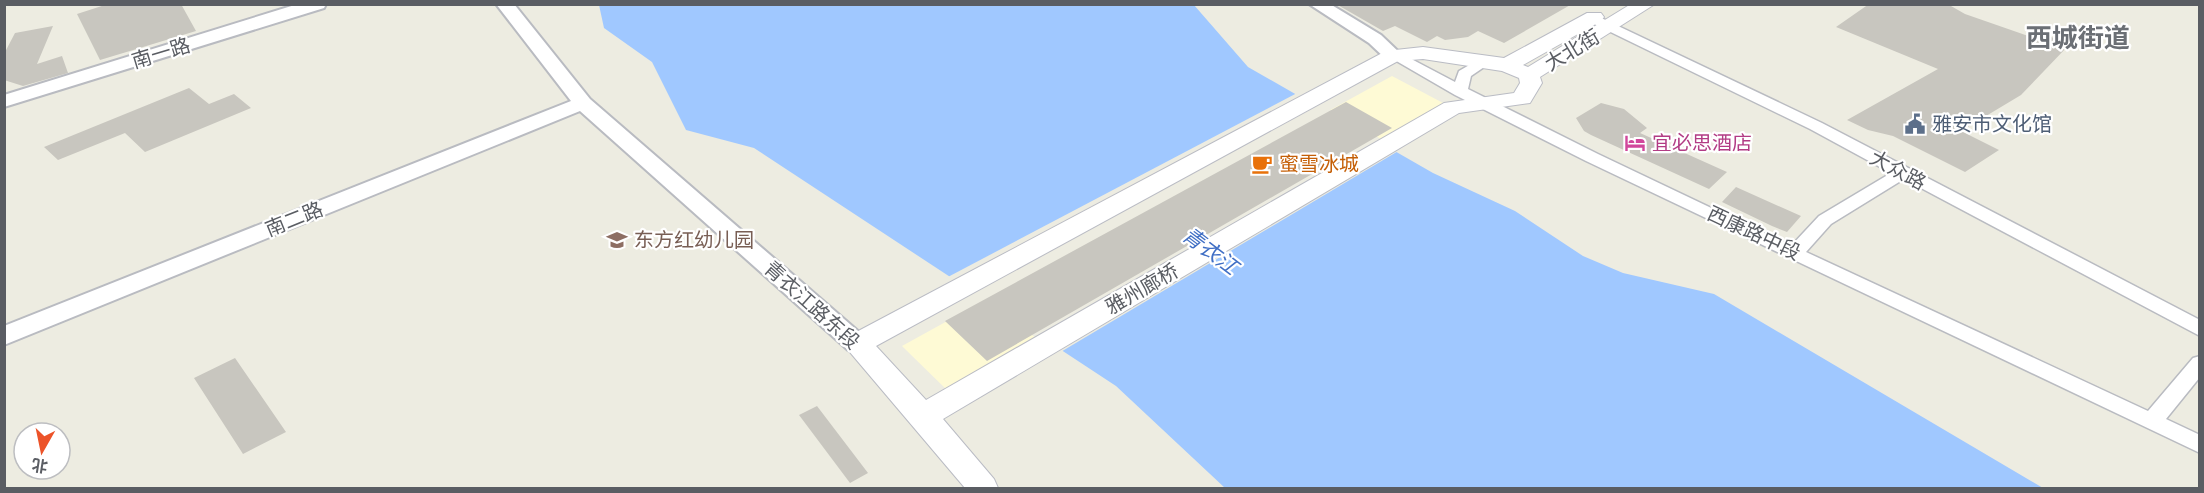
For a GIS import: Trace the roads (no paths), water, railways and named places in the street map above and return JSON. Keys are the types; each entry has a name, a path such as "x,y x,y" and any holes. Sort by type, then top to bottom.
{"main road":[{"name":"大北街","path":"1529,75 1602,22 1615,4"},
{"name":"大北街","path":"1507,65 1646,4"},
{"path":"857,344 1383,60 1423,53 1507,65 1529,75"},
{"name":"雅州廊桥","path":"923,416 1456,100 1503,103 1522,98 1531,83 1529,75"},
{"name":"青衣江路东段","path":"857,344 923,416 983,489"}],"street":[{"name":"南一路","path":"4,101 318,4"},
{"name":"青衣江路东段","path":"504,4 583,104 857,344"},
{"path":"1317,4 1375,39 1383,60 1456,100 1464,74 1483,63"},
{"name":"大众路","path":"1602,22 1718,77 2199,329"},
{"name":"西康路中段","path":"1481,101 1585,156 2199,445"},
{"name":"南二路","path":"4,336 583,104"},
{"path":"1795,253 1825,220 1903,173"},
{"path":"2152,421 2199,363"}],"water":[{"name":"青衣江","path":"599,5 1194,5 1248,67 1433,173 1515,211 1583,256 1623,273 1714,294 2043,488 1225,488 1116,386 754,148 686,130 652,62 604,28"}],"place":[{"name":"雅安市文化馆","path":"1915,124"},
{"name":"宜必思酒店","path":"1635,143"},
{"name":"蜜雪冰城","path":"1262,164"},
{"name":"东方红幼儿园","path":"617,240"}],"district":[{"name":"西城街道","path":"2078,38"}]}
